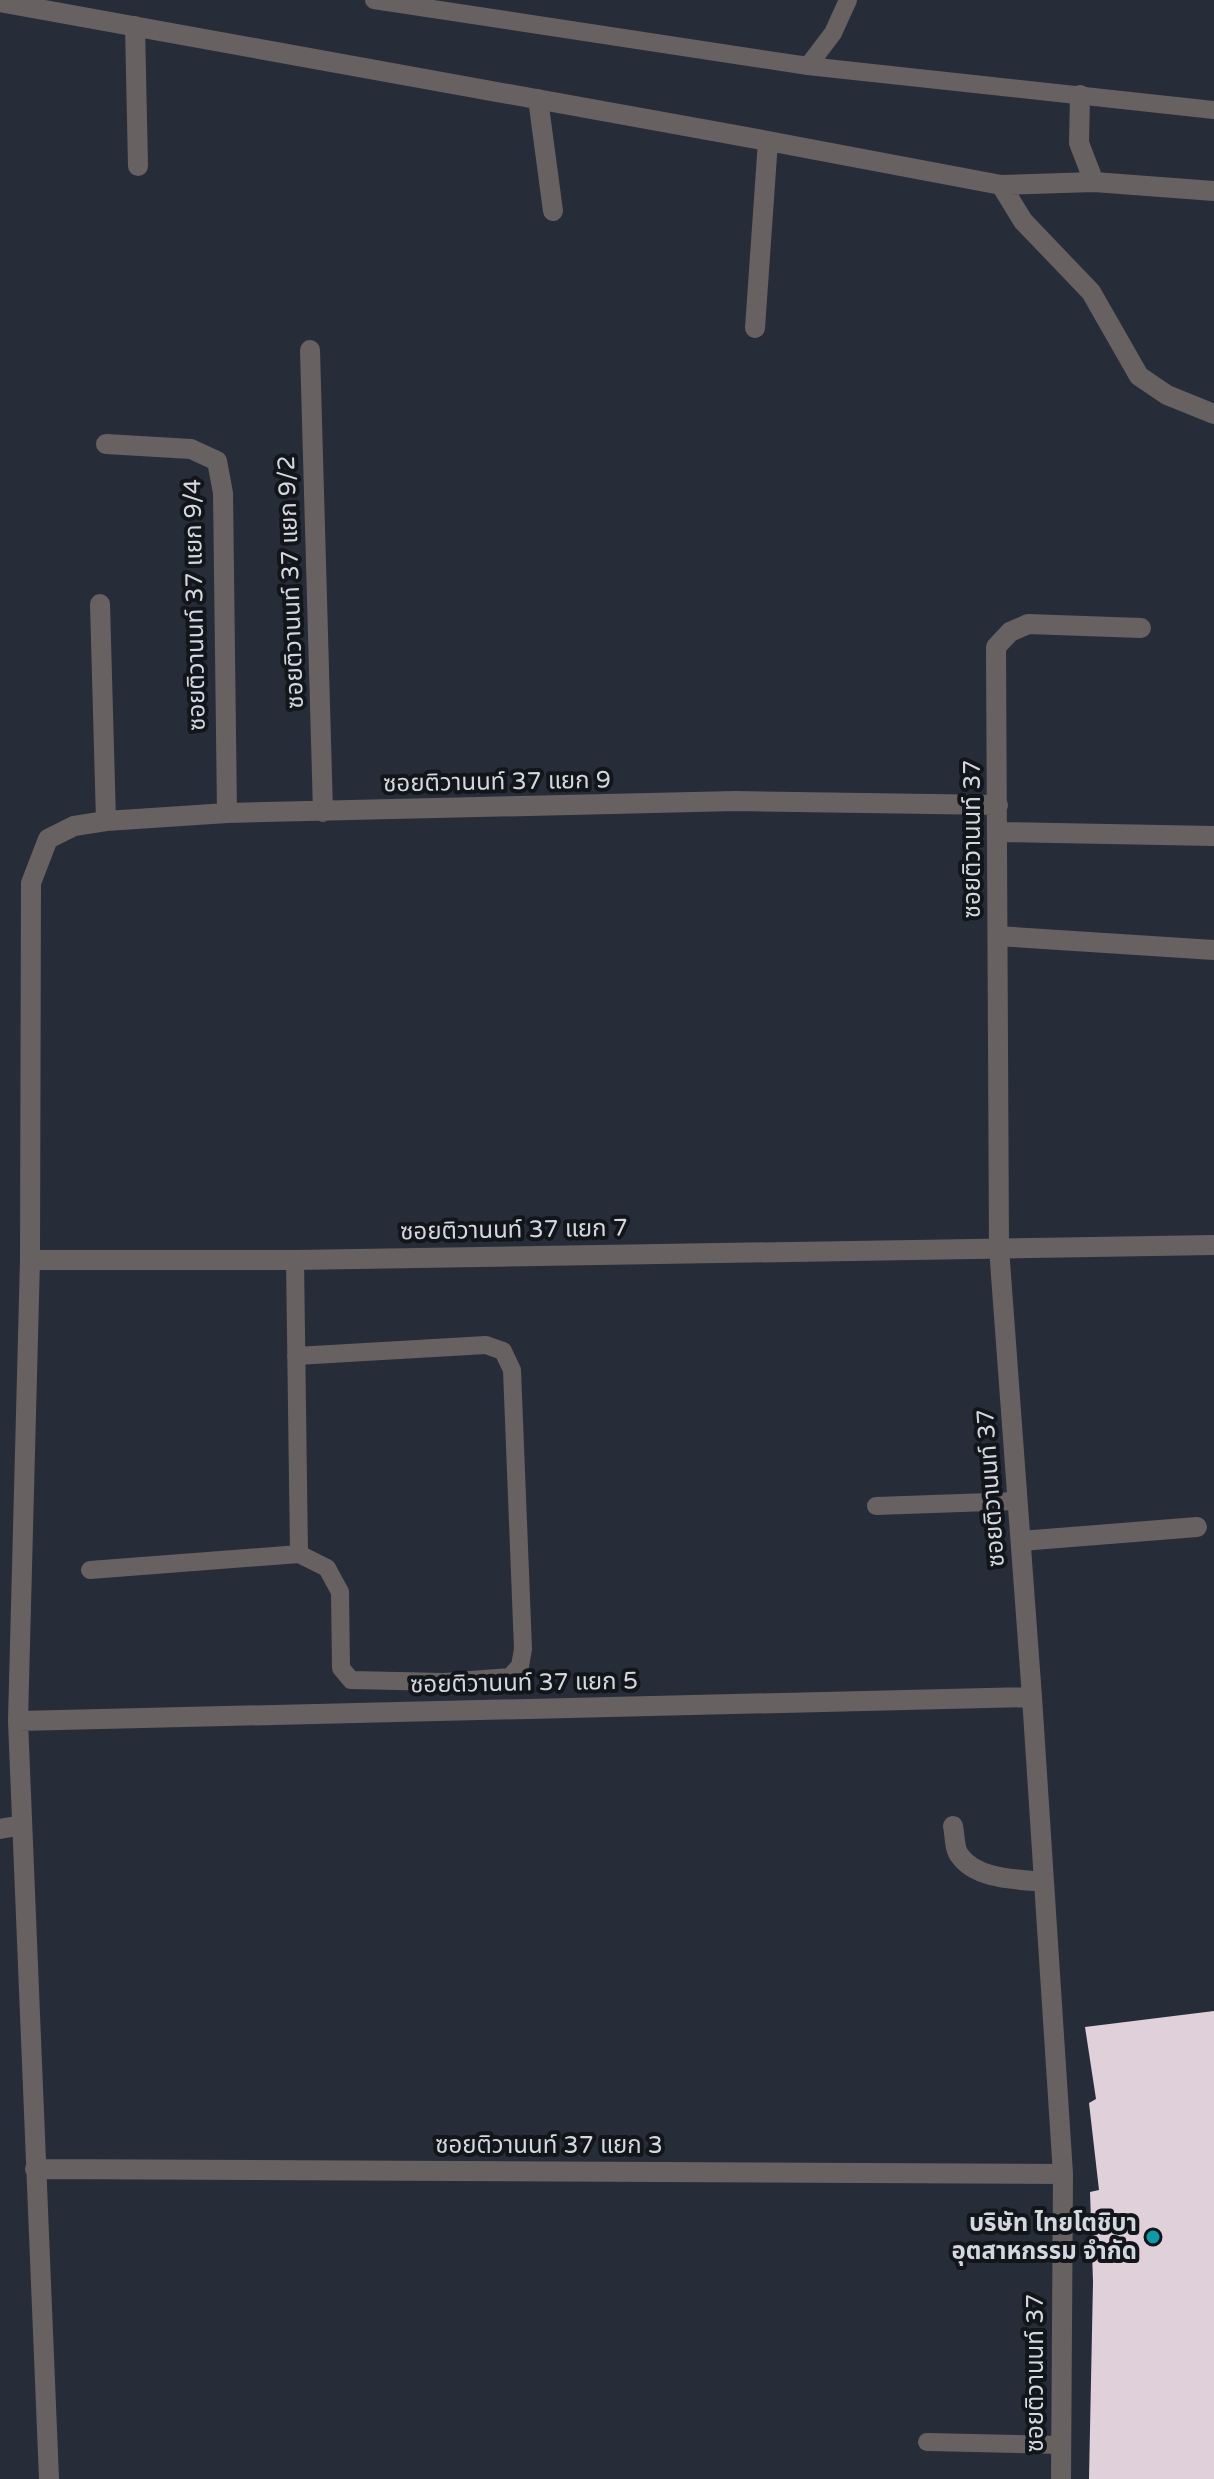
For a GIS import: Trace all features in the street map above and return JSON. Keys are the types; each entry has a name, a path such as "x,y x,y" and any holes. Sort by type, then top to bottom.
{"street":[{"path":"0,2 1001,185 1094,182 1214,191"},
{"path":"135,26 138,166"},
{"path":"1080,95 1079,143 1094,182"},
{"path":"538,99 553,211"},
{"path":"755,328 768,141"},
{"path":"1001,185 1023,221 1091,292 1139,376 1167,395 1214,414"},
{"name":"ซอยติวานนท์ 37 แยก 9/2","path":"310,350 323,812"},
{"name":"ซอยติวานนท์ 37 แยก 9/4","path":"106,444 191,449 217,461 223,493 227,813"},
{"path":"100,604 106,821"},
{"name":"ซอยติวานนท์ 37","path":"1061,2479 1063,2174 999,1248 996,647 1010,632 1028,624 1141,628"},
{"name":"ซอยติวานนท์ 37 แยก 9","path":"30,1260 31,883 48,839 74,826 227,813 736,801 998,805"},
{"path":"998,832 1214,836"},
{"path":"998,936 1214,950"},
{"name":"ซอยติวานนท์ 37 แยก 7","path":"30,1260 295,1260 1214,1245"},
{"path":"30,1260 18,1721 49,2479"},
{"path":"1021,1541 1197,1527"},
{"name":"ซอยติวานนท์ 37 แยก 5","path":"18,1721 1032,1697"},
{"path":"0,1829 22,1825"},
{"path":"953,1826 958,1854 970,1866 997,1876 1044,1882"},
{"name":"ซอยติวานนท์ 37 แยก 3","path":"35,2169 1063,2174"}],"lane":[{"path":"374,0 808,66 1214,110"},
{"path":"808,66 833,33 848,0"},
{"path":"295,1260 299,1554"},
{"path":"90,1570 299,1554 327,1568 340,1592 341,1668 351,1680 457,1681 510,1677 520,1666 523,1649 512,1370 503,1351 486,1345 296,1356"},
{"path":"876,1506 1018,1501"},
{"path":"927,2442 1061,2445"}],"building":[{"name":"บริษัท ไทยโตชิบา อุตสาหกรรม จำกัด","path":"1214,2011 1214,2479 1089,2479 1093,2282 1090,2192 1099,2190 1089,2103 1096,2099 1085,2027"}],"place":[{"name":"บริษัท ไทยโตชิบา อุตสาหกรรม จำกัด","path":"1153,2237"}]}
